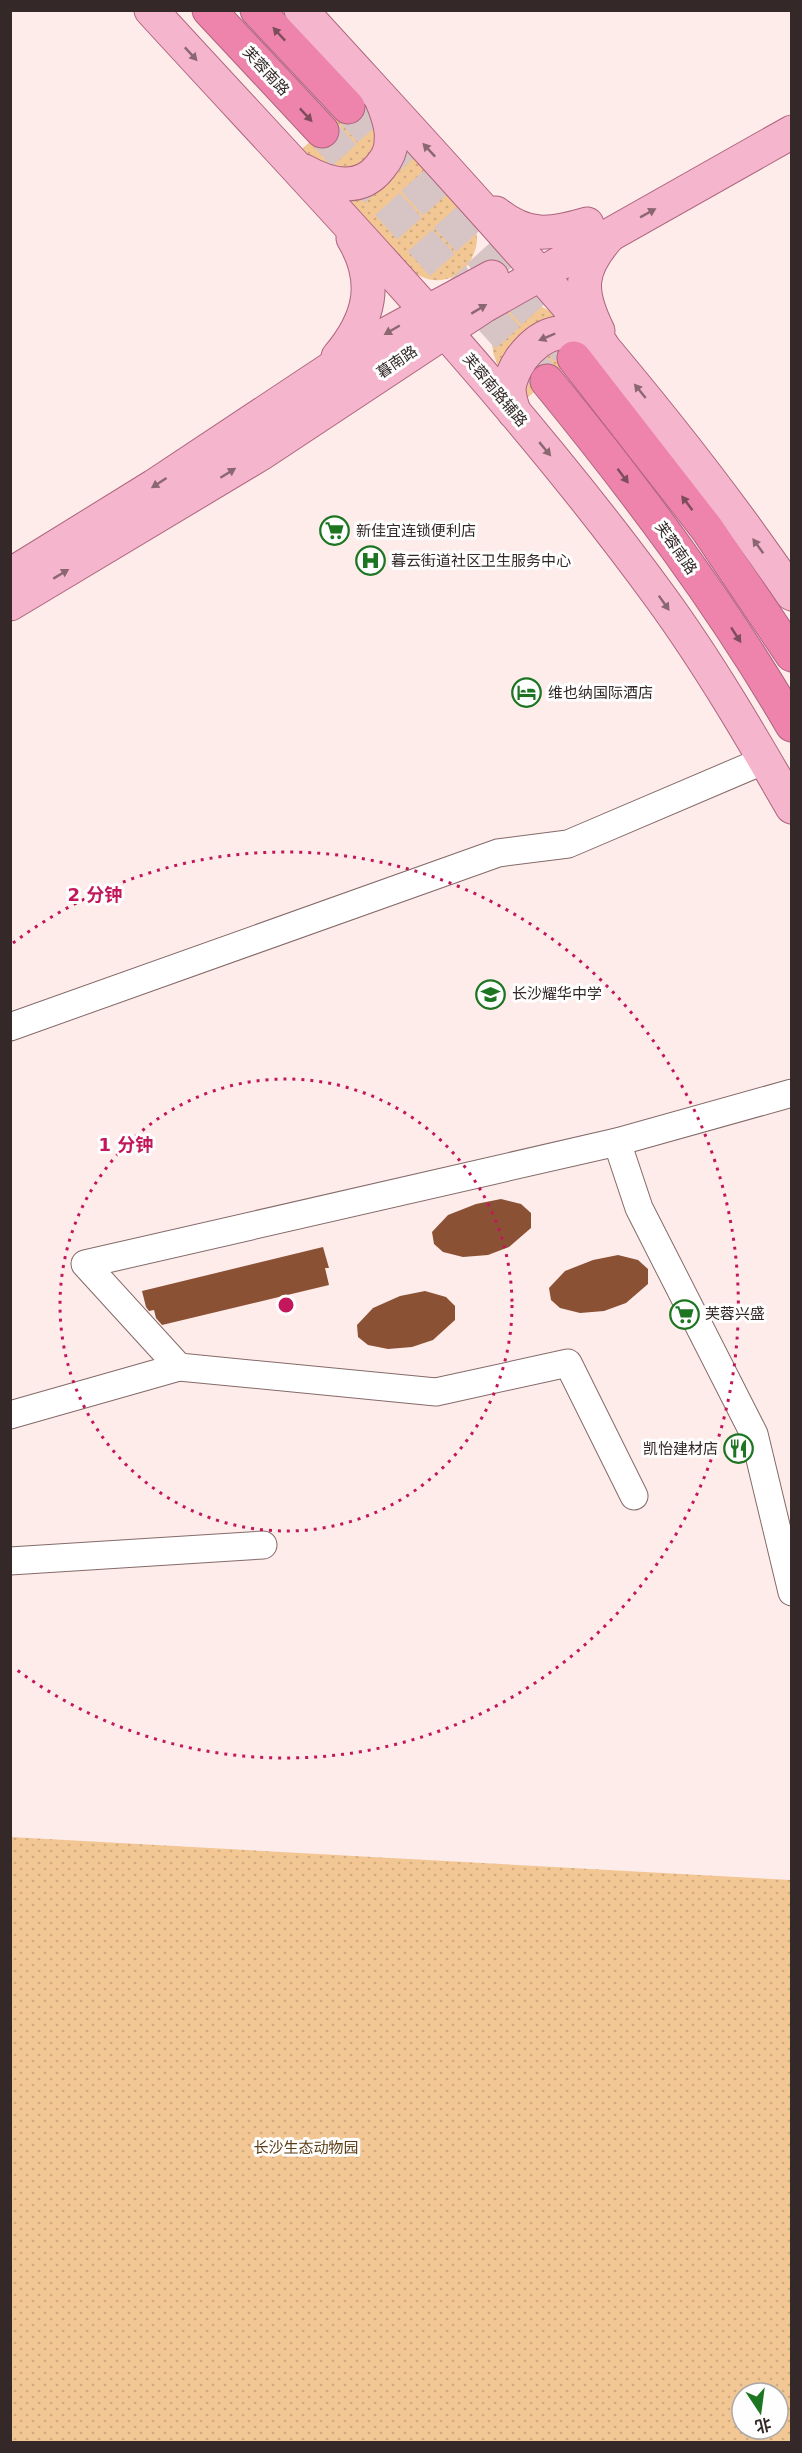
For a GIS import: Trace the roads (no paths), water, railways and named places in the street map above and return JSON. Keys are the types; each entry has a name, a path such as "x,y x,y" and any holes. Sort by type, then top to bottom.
{"highway":[{"name":"芙蓉南路","path":"209,10 321,131"},
{"path":"257,10 348,107"},
{"path":"596,354 707,529 792,656"},
{"name":"芙蓉南路","path":"547,381 661,525 714,601 792,725"}],"main road":[{"name":"芙蓉南路辅路","path":"151,10 436,321 584,496 662,600 720,686 792,807"},
{"path":"301,10 534,266 596,354"},
{"path":"297,168 327,183 341,186 355,184 376,173 390,150 392,139 381,98"},
{"name":"暮南路","path":"10,575 135,499 368,344 436,321 598,229 792,107"},
{"name":"暮南路","path":"598,229 792,132"},
{"path":"462,185 504,219 526,230 548,233 598,229 595,251 587,267 584,296 597,330 596,354"},
{"path":"315,380 350,343 366,313 368,298 367,270 363,257 332,206"},
{"name":"暮南路","path":"10,604 262,453 350,393 436,321"},
{"path":"511,409 510,381 518,363 534,344 543,338 564,332 581,334 596,354 707,478 792,594"},
{"path":"350,393 411,366 436,362 449,364 476,378 511,409"}],"street":[{"path":"10,1026 498,853 568,844 765,760"},
{"path":"178,1367 85,1264 617,1142 792,1093"},
{"path":"617,1142 639,1208 754,1434 792,1592"},
{"path":"10,1415 178,1367 436,1392 567,1363 634,1496"},
{"path":"10,1561 263,1545"}],"tunnel":[{"path":"348,107 570,354"},
{"path":"322,131 543,377"}],"place":[{"name":"新佳宜连锁便利店","path":"335,531"},
{"name":"暮云街道社区卫生服务中心","path":"370,561"},
{"name":"维也纳国际酒店","path":"527,693"},
{"name":"长沙耀华中学","path":"491,994"},
{"name":"芙蓉兴盛","path":"684,1314"},
{"name":"凯怡建材店","path":"739,1449"}],"park label":[{"name":"长沙生态动物园","path":"306,2148"}]}
